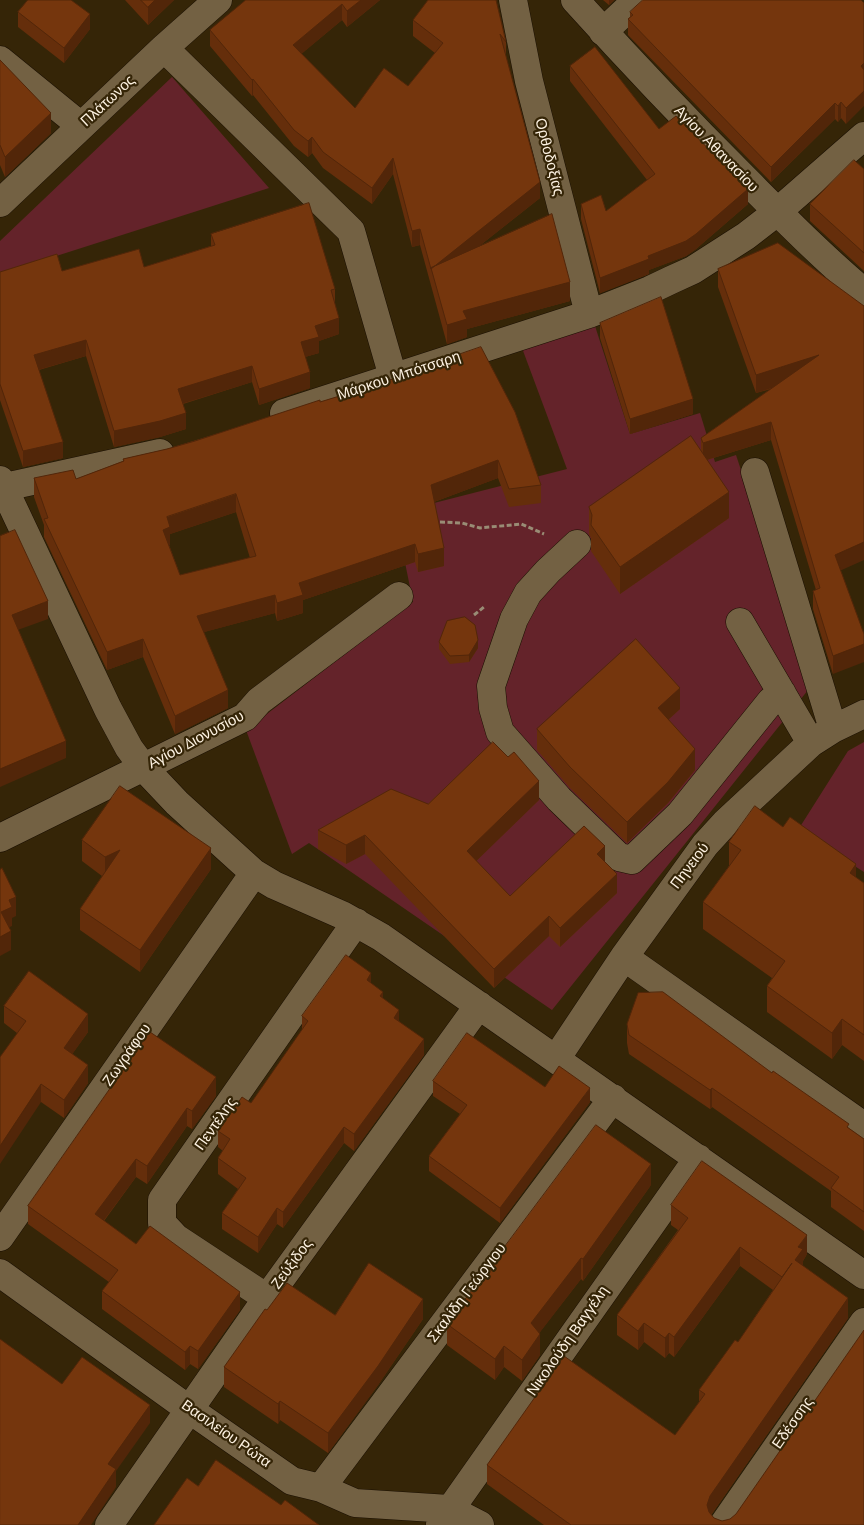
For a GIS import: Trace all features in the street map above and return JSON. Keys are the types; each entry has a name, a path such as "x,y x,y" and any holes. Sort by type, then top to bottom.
{"street":[{"name":"Πλάτωνος","path":"0,203 164,48 218,0"},
{"name":"Ορθοδοξίας","path":"513,0 529,81 589,314"},
{"name":"Αγίου Αθανασίου","path":"575,0 603,32 777,212 864,292"},
{"path":"603,32 637,0"},
{"path":"164,48 351,231 393,377"},
{"path":"0,60 81,126"},
{"name":"Μάρκου Μπότσαρη","path":"265,420 589,314 650,290 693,270 746,236 777,212 864,136"},
{"path":"182,446 164,452 1,485 108,709 143,767 177,803 254,873 274,885 356,922 381,937 864,1275"},
{"path":"755,472 822,736"},
{"path":"575,546 528,593 514,619 491,686 493,708 500,732 559,800 619,857 632,860 680,814 770,701 782,693"},
{"name":"Αγίου Διονυσίου","path":"0,838 245,717 259,700 399,596"},
{"path":"740,622 782,693 822,736"},
{"name":"Πηνειού","path":"556,1059 624,957 705,845 726,822 822,736 864,714"},
{"name":"Ζωγράφου","path":"0,1237 254,873"},
{"name":"Πεντέλης","path":"267,1298 176,1238 162,1223 162,1200 356,922"},
{"path":"624,957 864,1126"},
{"name":"Ζεύξιδος","path":"110,1525 267,1298 479,1006"},
{"name":"Σκαλίδη Γεώργιου","path":"321,1488 612,1098"},
{"name":"Νικολούδη Βαγγέλη","path":"444,1517 698,1158"},
{"name":"Βασιλείου Ρώτα","path":"0,1273 292,1481 321,1488 356,1503 444,1517 480,1525"},
{"name":"Εδέσσης","path":"723,1525 864,1322"}],"path":[{"path":"440,522 462,523 480,528 521,524 575,546"}],"shaded area":[{"path":"172,77 269,188 0,274 0,241"},
{"path":"595,326 630,434 700,413 715,462 736,455 812,685 552,1010 309,843 292,854 246,730 413,602 395,513 567,469 522,348"},
{"path":"864,742 864,872 798,830 848,751"}],"building":[{"path":"28,0 71,0 90,14 64,48 18,12"},
{"path":"141,0 155,0 148,7"},
{"path":"246,0 361,0 347,11 342,4 293,45 355,108 384,68 408,86 443,43 413,20 428,0 496,0 506,42 500,34 540,182 431,269 420,229 412,231 393,158 372,188 323,152 312,137 308,141 294,130 210,30"},
{"path":"643,0 861,0 864,3 864,63 861,66 864,70 864,91 846,108 841,102 838,106 835,103 771,167 628,19 633,15 630,12"},
{"path":"595,47 659,129 676,116 748,189 686,241 648,256 649,259 600,278 581,204 601,195 606,211 655,174 570,66"},
{"path":"0,60 51,113 5,157 0,145"},
{"path":"854,160 864,169 864,253 810,204"},
{"path":"309,203 335,289 331,290 339,318 315,326 319,337 301,342 310,372 259,389 252,366 178,389 186,413 114,431 86,340 34,355 63,442 23,451 0,384 0,272 57,254 62,271 139,249 144,267 215,245 211,234"},
{"path":"552,214 570,282 463,311 467,319 447,325 431,268"},
{"path":"778,243 864,306 864,542 835,555 864,634 864,644 833,656 813,591 820,588 771,422 703,443 701,438 819,355 756,375 718,269"},
{"path":"661,297 693,399 630,419 600,323"},
{"path":"481,347 515,412 541,485 509,489 498,460 431,485 444,548 418,554 415,544 299,583 303,595 277,603 275,595 197,616 228,690 175,716 143,639 107,652 44,519 48,518 34,478 73,470 76,479 124,461 123,459 195,441 320,400 320,402 369,387 455,358 455,356","holes":["236,494 256,556 180,575 163,530 170,527 167,517"]},
{"path":"691,436 729,492 620,567 591,525 592,515 589,507"},
{"path":"15,530 48,601 12,615 66,741 0,769 0,536"},
{"path":"465,617 475,625 478,640 469,655 450,656 439,642 447,621"},
{"path":"636,639 680,688 658,708 695,749 668,782 627,822 570,767 537,729"},
{"path":"493,742 508,757 514,752 539,781 467,851 510,896 584,826 605,846 597,854 617,874 560,928 549,916 494,969 365,835 346,845 318,830 391,789 428,804"},
{"path":"120,786 211,848 140,950 80,909 120,850 105,857 82,840"},
{"path":"755,806 783,827 790,817 856,864 850,873 864,883 864,1035 842,1019 832,1033 767,986 785,961 703,902 741,850 729,842"},
{"path":"2,868 16,897 9,900 12,907 1,912 11,931 0,937 0,870"},
{"path":"346,955 371,973 367,980 383,992 380,996 399,1010 394,1018 424,1039 354,1134 344,1127 283,1212 277,1208 258,1237 222,1213 246,1178 218,1158 230,1139 218,1131 242,1097 251,1103 308,1021 302,1016"},
{"path":"29,971 88,1014 64,1048 88,1065 64,1100 41,1084 0,1146 0,1057 26,1021 4,1006"},
{"path":"663,992 772,1073 773,1071 849,1124 847,1127 864,1139 864,1212 831,1188 839,1177 712,1088 710,1090 629,1035 627,1024 638,993"},
{"path":"150,1032 216,1077 192,1111 187,1108 147,1166 136,1159 95,1214 136,1244 150,1226 240,1292 198,1351 190,1346 185,1352 102,1291 118,1270 28,1206"},
{"path":"467,1033 545,1087 559,1066 590,1088 500,1208 429,1156 467,1105 433,1081"},
{"path":"596,1125 651,1164 583,1259 581,1258 531,1323 540,1334 522,1360 504,1346 495,1359 447,1324"},
{"path":"702,1161 807,1235 798,1247 803,1249 795,1260 848,1298 710,1496 707,1505 709,1512 714,1518 722,1521 730,1519 736,1514 864,1330 864,1525 571,1525 487,1465 564,1356 675,1435 705,1394 699,1390 735,1340 738,1342 792,1263 782,1277 740,1247 674,1337 669,1333 665,1338 644,1323 638,1331 617,1315 688,1218 671,1205"},
{"path":"369,1263 423,1299 378,1366 328,1433 280,1401 278,1404 224,1367 265,1309 267,1310 287,1283 335,1315"},
{"path":"0,1339 62,1384 82,1357 150,1405 108,1464 116,1469 78,1525 0,1525"},
{"path":"216,1460 281,1505 285,1500 319,1525 154,1525 187,1478 198,1486"}]}
